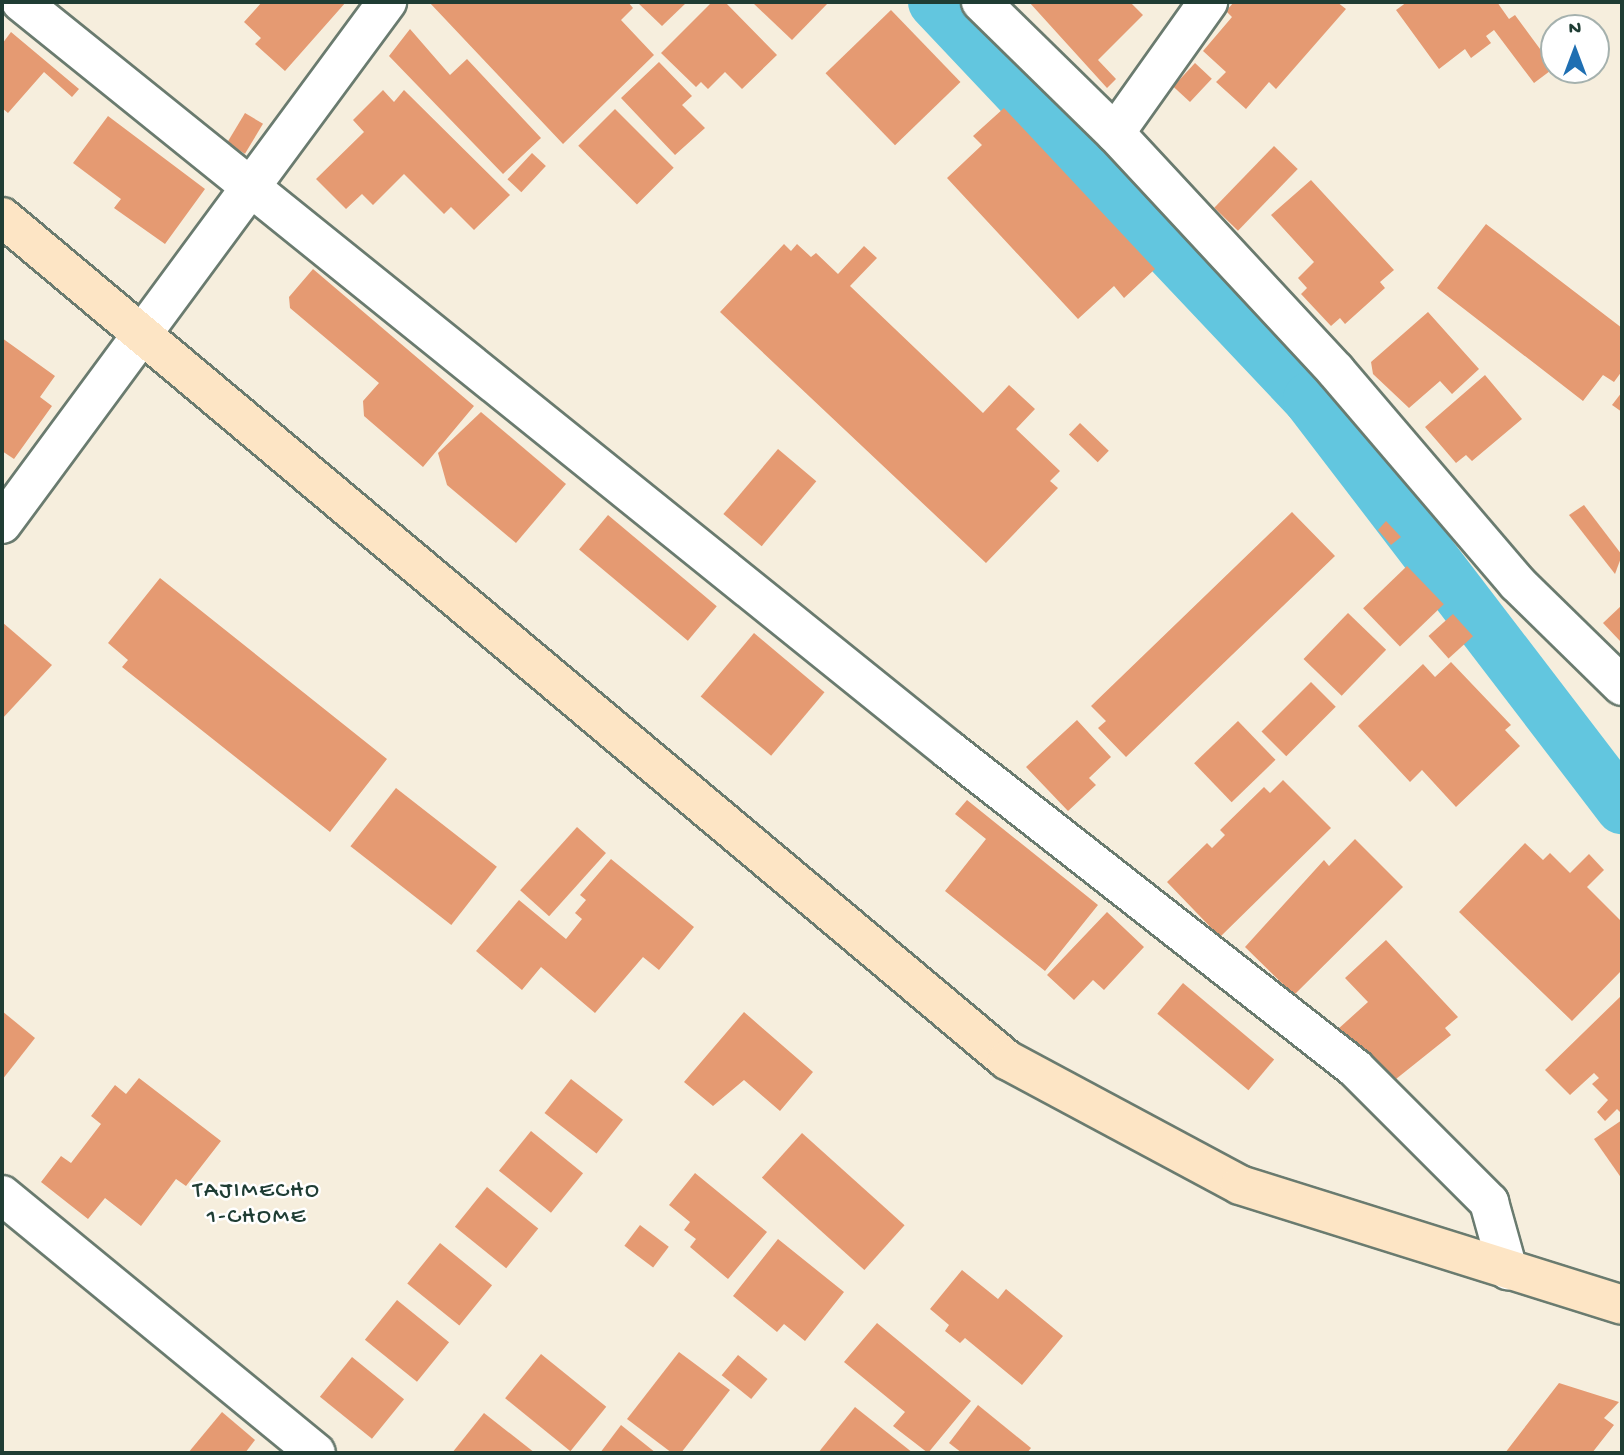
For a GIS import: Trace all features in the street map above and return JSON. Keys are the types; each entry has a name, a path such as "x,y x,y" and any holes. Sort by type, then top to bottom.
{"street":[{"path":"21,2 247,188 1355,1068 1489,1202 1508,1270"},
{"path":"2,524 142,337 247,188 387,2"},
{"path":"981,2 1115,133 1336,371 1517,583 1622,686"},
{"path":"1115,133 1208,2"},
{"path":"2,217 1007,1060 1240,1185 1622,1305"},
{"path":"2,1195 316,1453"}],"building":[{"path":"262,2 346,2 285,71 255,44 261,38 244,22"},
{"path":"429,2 628,2 633,8 621,20 654,55 563,144"},
{"path":"637,2 687,2 662,26"},
{"path":"712,2 725,2 777,55 742,89 725,72 708,89 701,82 696,87 661,53"},
{"path":"752,2 829,2 792,40"},
{"path":"1029,2 1130,2 1143,15 1098,60 1116,79 1107,88"},
{"path":"1234,2 1337,2 1346,9 1276,89 1269,82 1246,109 1216,82 1226,72 1203,51 1232,17 1226,11"},
{"path":"1407,2 1497,2 1509,19 1515,15 1540,49 1540,78 1534,83 1494,30 1486,36 1491,43 1471,58 1465,49 1439,69 1396,10"},
{"path":"891,10 960,82 895,145 826,73"},
{"path":"410,29 450,75 467,59 541,138 503,174 389,56"},
{"path":"11,32 79,89 72,97 44,72 8,113 2,108 2,44"},
{"path":"659,62 692,96 682,105 705,128 675,155 621,98"},
{"path":"1195,63 1212,79 1190,102 1173,86"},
{"path":"383,90 394,102 404,90 510,195 474,230 451,207 444,214 404,174 373,205 362,194 346,209 316,179 364,132 353,120"},
{"path":"1004,108 1155,269 1124,298 1114,286 1078,319 947,178 982,145 973,136"},
{"path":"615,109 674,168 637,204 578,146"},
{"path":"245,113 263,124 245,154 227,143"},
{"path":"108,116 205,189 165,244 114,208 121,199 73,163"},
{"path":"1274,146 1298,169 1238,231 1214,208"},
{"path":"532,153 546,166 521,192 507,179"},
{"path":"1311,180 1394,270 1380,282 1385,288 1345,324 1340,318 1331,326 1301,294 1307,288 1298,278 1314,262 1271,215"},
{"path":"1486,224 1622,328 1622,371 1614,382 1603,375 1583,401 1437,288"},
{"path":"784,244 791,251 797,244 811,257 816,253 838,274 864,246 877,258 850,286 983,413 1009,385 1035,409 1016,429 1060,471 1050,481 1058,488 986,563 720,312"},
{"path":"313,269 474,406 423,467 364,416 363,401 379,383 290,308 289,297"},
{"path":"1428,312 1479,369 1452,394 1440,381 1409,408 1373,374 1371,362"},
{"path":"2,338 55,376 40,397 52,406 14,459 2,451"},
{"path":"1485,375 1522,419 1472,461 1466,455 1456,463 1425,427"},
{"path":"1622,392 1622,412 1612,405"},
{"path":"481,412 566,484 516,543 447,485 438,453"},
{"path":"1080,423 1109,451 1098,462 1069,435"},
{"path":"778,449 816,481 762,546 723,514"},
{"path":"1584,505 1622,555 1615,574 1569,515"},
{"path":"1292,512 1335,556 1126,757 1098,728 1106,721 1091,706"},
{"path":"608,515 717,606 688,641 579,549"},
{"path":"1386,521 1401,537 1391,545 1378,530"},
{"path":"1407,566 1444,604 1400,646 1363,608"},
{"path":"160,578 387,759 330,832 122,667 128,660 108,643"},
{"path":"1622,605 1622,639 1620,641 1603,623"},
{"path":"1348,613 1386,650 1342,696 1304,659"},
{"path":"1453,614 1473,636 1449,658 1428,636"},
{"path":"2,622 52,665 2,719"},
{"path":"754,633 824,692 771,756 701,697"},
{"path":"1451,662 1511,725 1505,730 1520,746 1456,807 1422,770 1410,782 1358,726 1423,664 1435,677"},
{"path":"1311,682 1336,707 1286,756 1262,731"},
{"path":"1077,720 1111,757 1089,778 1096,785 1068,811 1026,767"},
{"path":"1238,721 1276,760 1232,802 1194,763"},
{"path":"1283,780 1331,828 1220,937 1167,882 1207,843 1212,848 1225,835 1220,830 1264,787 1270,793"},
{"path":"396,788 497,867 451,925 350,846"},
{"path":"967,800 1098,905 1045,971 945,891 986,839 955,814"},
{"path":"577,827 606,853 549,916 520,890"},
{"path":"1355,839 1403,887 1294,995 1245,947 1324,860 1329,866"},
{"path":"1525,843 1543,860 1550,853 1570,873 1589,854 1604,870 1587,887 1622,922 1622,970 1572,1021 1459,912"},
{"path":"611,859 694,927 659,970 643,957 595,1013 541,967 522,990 476,951 519,900 566,939 582,919 575,913 586,900 580,895"},
{"path":"1107,912 1144,947 1104,990 1093,980 1074,1000 1047,975"},
{"path":"1386,940 1458,1017 1445,1028 1451,1035 1396,1079 1337,1030 1368,1002 1345,978"},
{"path":"1183,983 1274,1059 1248,1090 1157,1014"},
{"path":"1622,995 1622,1114 1617,1109 1605,1121 1597,1112 1608,1100 1592,1084 1599,1078 1594,1073 1570,1095 1545,1070"},
{"path":"2,1011 35,1038 2,1080"},
{"path":"744,1012 813,1072 780,1111 744,1080 713,1106 684,1082"},
{"path":"139,1078 221,1141 186,1186 176,1179 141,1226 105,1198 88,1219 41,1182 61,1156 71,1163 101,1124 91,1116 115,1085 126,1094"},
{"path":"571,1079 623,1120 597,1154 545,1113"},
{"path":"1622,1120 1622,1179 1594,1139"},
{"path":"531,1131 583,1173 551,1213 499,1171"},
{"path":"802,1133 905,1225 864,1270 762,1178"},
{"path":"695,1173 767,1232 728,1279 690,1247 696,1239 684,1230 690,1222 669,1205"},
{"path":"487,1187 538,1229 506,1268 455,1227"},
{"path":"640,1225 669,1247 653,1267 624,1246"},
{"path":"778,1239 844,1292 805,1341 784,1324 777,1332 733,1296"},
{"path":"440,1243 492,1285 459,1326 407,1283"},
{"path":"962,1270 998,1299 1006,1289 1063,1336 1022,1385 965,1338 960,1343 945,1331 949,1325 930,1309"},
{"path":"397,1300 449,1342 417,1382 365,1340"},
{"path":"877,1323 971,1401 928,1453 893,1426 905,1412 844,1362"},
{"path":"679,1352 730,1390 681,1453 672,1453 627,1419"},
{"path":"541,1354 606,1407 570,1451 505,1398"},
{"path":"738,1355 768,1379 751,1399 722,1375"},
{"path":"352,1357 404,1399 372,1439 320,1397"},
{"path":"1559,1383 1619,1402 1604,1418 1614,1425 1592,1453 1505,1453"},
{"path":"978,1405 1031,1448 1027,1453 962,1453 949,1443"},
{"path":"855,1407 913,1453 818,1453"},
{"path":"222,1412 255,1440 245,1453 188,1453"},
{"path":"484,1413 535,1453 452,1453"},
{"path":"621,1425 656,1453 600,1453"}],"waterway":[{"path":"935,2 1310,399 1622,807"}],"district":[{"name":"TAJIMECHO 1-CHOME","path":"257,1205"}]}
